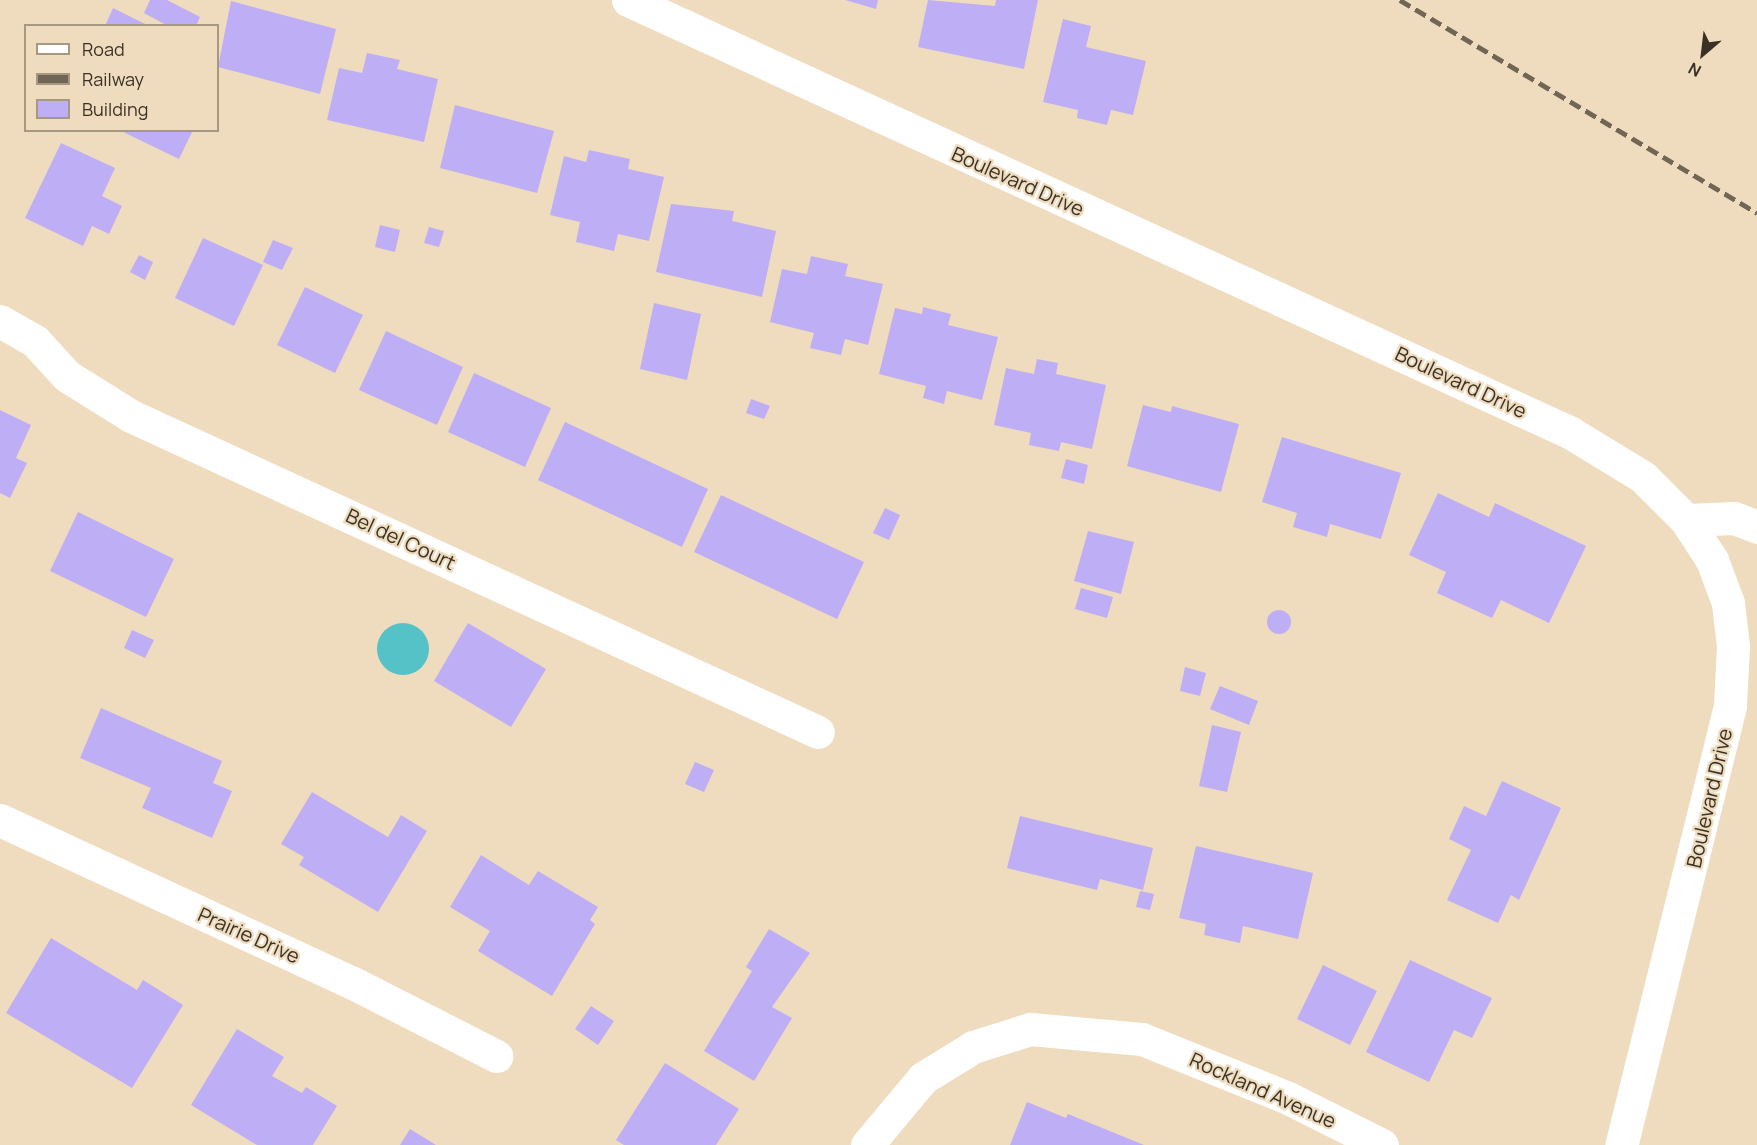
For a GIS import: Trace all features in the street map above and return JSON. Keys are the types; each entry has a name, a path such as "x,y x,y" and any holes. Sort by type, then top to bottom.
{"street":[{"name":"Boulevard Drive","path":"628,0 1571,433 1643,477 1686,520 1712,560 1728,603 1733,646 1730,706 1621,1145"},
{"name":"Bel del Court","path":"0,321 34,341 67,376 131,416 818,732"},
{"path":"1686,520 1734,518 1757,527"},
{"name":"Prairie Drive","path":"0,820 353,983 496,1056"},
{"name":"Rockland Avenue","path":"867,1145 923,1078 973,1047 1030,1029 1142,1039 1288,1098 1382,1145"}],"water":[{"path":"403,623 413,625 421,631 427,639 429,649 427,659 421,667 413,673 403,675 393,673 385,667 379,659 377,649 379,639 385,631 393,625"}],"building":[{"path":"150,0 167,0 200,17 197,24 164,24 144,13"},
{"path":"845,0 878,0 876,9"},
{"path":"928,0 995,6 996,0 1038,0 1024,69 918,47"},
{"path":"231,1 336,29 320,94 219,67"},
{"path":"113,8 145,24 106,24"},
{"path":"1063,19 1091,26 1086,47 1146,61 1133,115 1111,110 1107,125 1077,118 1078,110 1043,102"},
{"path":"367,53 400,60 397,69 438,79 424,142 327,120 339,68 362,73"},
{"path":"455,105 554,131 537,193 440,168"},
{"path":"123,132 192,132 179,159"},
{"path":"61,143 115,168 102,196 122,206 109,234 92,226 83,246 25,218"},
{"path":"589,150 630,159 628,169 664,177 649,241 618,234 614,251 576,242 580,222 550,215 564,156 586,162"},
{"path":"671,204 734,211 732,221 776,231 762,297 656,272"},
{"path":"380,225 400,230 395,252 375,247"},
{"path":"429,227 444,231 439,247 424,243"},
{"path":"203,238 263,265 234,326 175,298"},
{"path":"273,240 293,248 282,270 263,262"},
{"path":"139,255 153,262 145,280 130,272"},
{"path":"811,256 848,264 845,276 883,284 868,345 845,339 841,355 810,348 814,333 770,322 782,269 807,274"},
{"path":"305,287 363,315 335,373 277,345"},
{"path":"654,303 701,314 687,380 640,369"},
{"path":"923,307 951,314 948,325 998,337 982,400 947,391 944,404 923,398 926,386 879,374 895,308 922,314"},
{"path":"386,331 463,367 437,425 359,390"},
{"path":"1037,359 1058,363 1056,374 1106,385 1092,449 1061,442 1059,451 1029,445 1031,433 994,425 1006,368 1034,374"},
{"path":"474,373 551,408 525,467 448,432"},
{"path":"751,399 770,406 764,419 746,413"},
{"path":"1143,405 1171,412 1172,406 1239,424 1221,492 1127,466"},
{"path":"0,410 31,425 16,458 27,463 10,498 0,493"},
{"path":"565,422 708,489 682,547 538,480"},
{"path":"1282,437 1401,473 1381,539 1330,524 1327,537 1293,527 1297,513 1262,502"},
{"path":"1066,459 1088,465 1084,484 1061,478"},
{"path":"1438,493 1489,517 1495,503 1586,546 1549,623 1501,600 1492,618 1437,593 1446,572 1409,555"},
{"path":"721,495 864,562 837,619 694,552"},
{"path":"885,508 900,515 889,540 873,533"},
{"path":"78,512 174,559 146,617 50,571"},
{"path":"1088,531 1134,542 1121,594 1074,581"},
{"path":"1081,588 1113,597 1107,618 1075,609"},
{"path":"1279,610 1288,613 1291,622 1288,631 1279,634 1270,631 1267,622 1270,613"},
{"path":"468,623 546,669 511,727 434,681"},
{"path":"132,630 154,640 145,658 124,648"},
{"path":"1185,667 1206,673 1200,696 1180,691"},
{"path":"1220,686 1258,701 1249,725 1210,709"},
{"path":"101,708 222,761 213,783 232,791 212,838 142,808 151,788 80,758"},
{"path":"1212,725 1241,732 1227,792 1199,786"},
{"path":"695,762 714,770 704,792 685,784"},
{"path":"1502,781 1561,808 1519,900 1511,895 1498,923 1447,900 1471,850 1449,839 1464,806 1486,816"},
{"path":"312,792 388,837 401,815 427,831 378,912 299,865 304,857 281,844"},
{"path":"1020,816 1153,848 1143,890 1100,879 1097,890 1007,868"},
{"path":"1196,846 1313,873 1298,939 1243,926 1240,943 1204,935 1206,924 1179,918"},
{"path":"481,855 529,885 538,871 598,907 590,920 595,924 552,996 478,951 490,931 450,907"},
{"path":"1140,891 1154,894 1150,910 1136,907"},
{"path":"769,929 810,953 772,1007 792,1018 754,1081 704,1051 752,971 746,967"},
{"path":"51,938 137,990 143,980 183,1005 132,1088 6,1013"},
{"path":"1410,960 1492,998 1472,1038 1454,1030 1429,1082 1366,1052"},
{"path":"1323,965 1377,991 1350,1045 1297,1019"},
{"path":"591,1006 614,1021 598,1045 575,1029"},
{"path":"237,1029 284,1057 272,1076 302,1093 306,1087 337,1106 313,1145 257,1145 191,1105"},
{"path":"665,1063 739,1109 716,1145 624,1145 616,1140"},
{"path":"1027,1102 1066,1118 1068,1114 1144,1145 1010,1145"},
{"path":"410,1129 436,1145 400,1145"}],"railway":[{"path":"1400,0 1757,213"}]}
